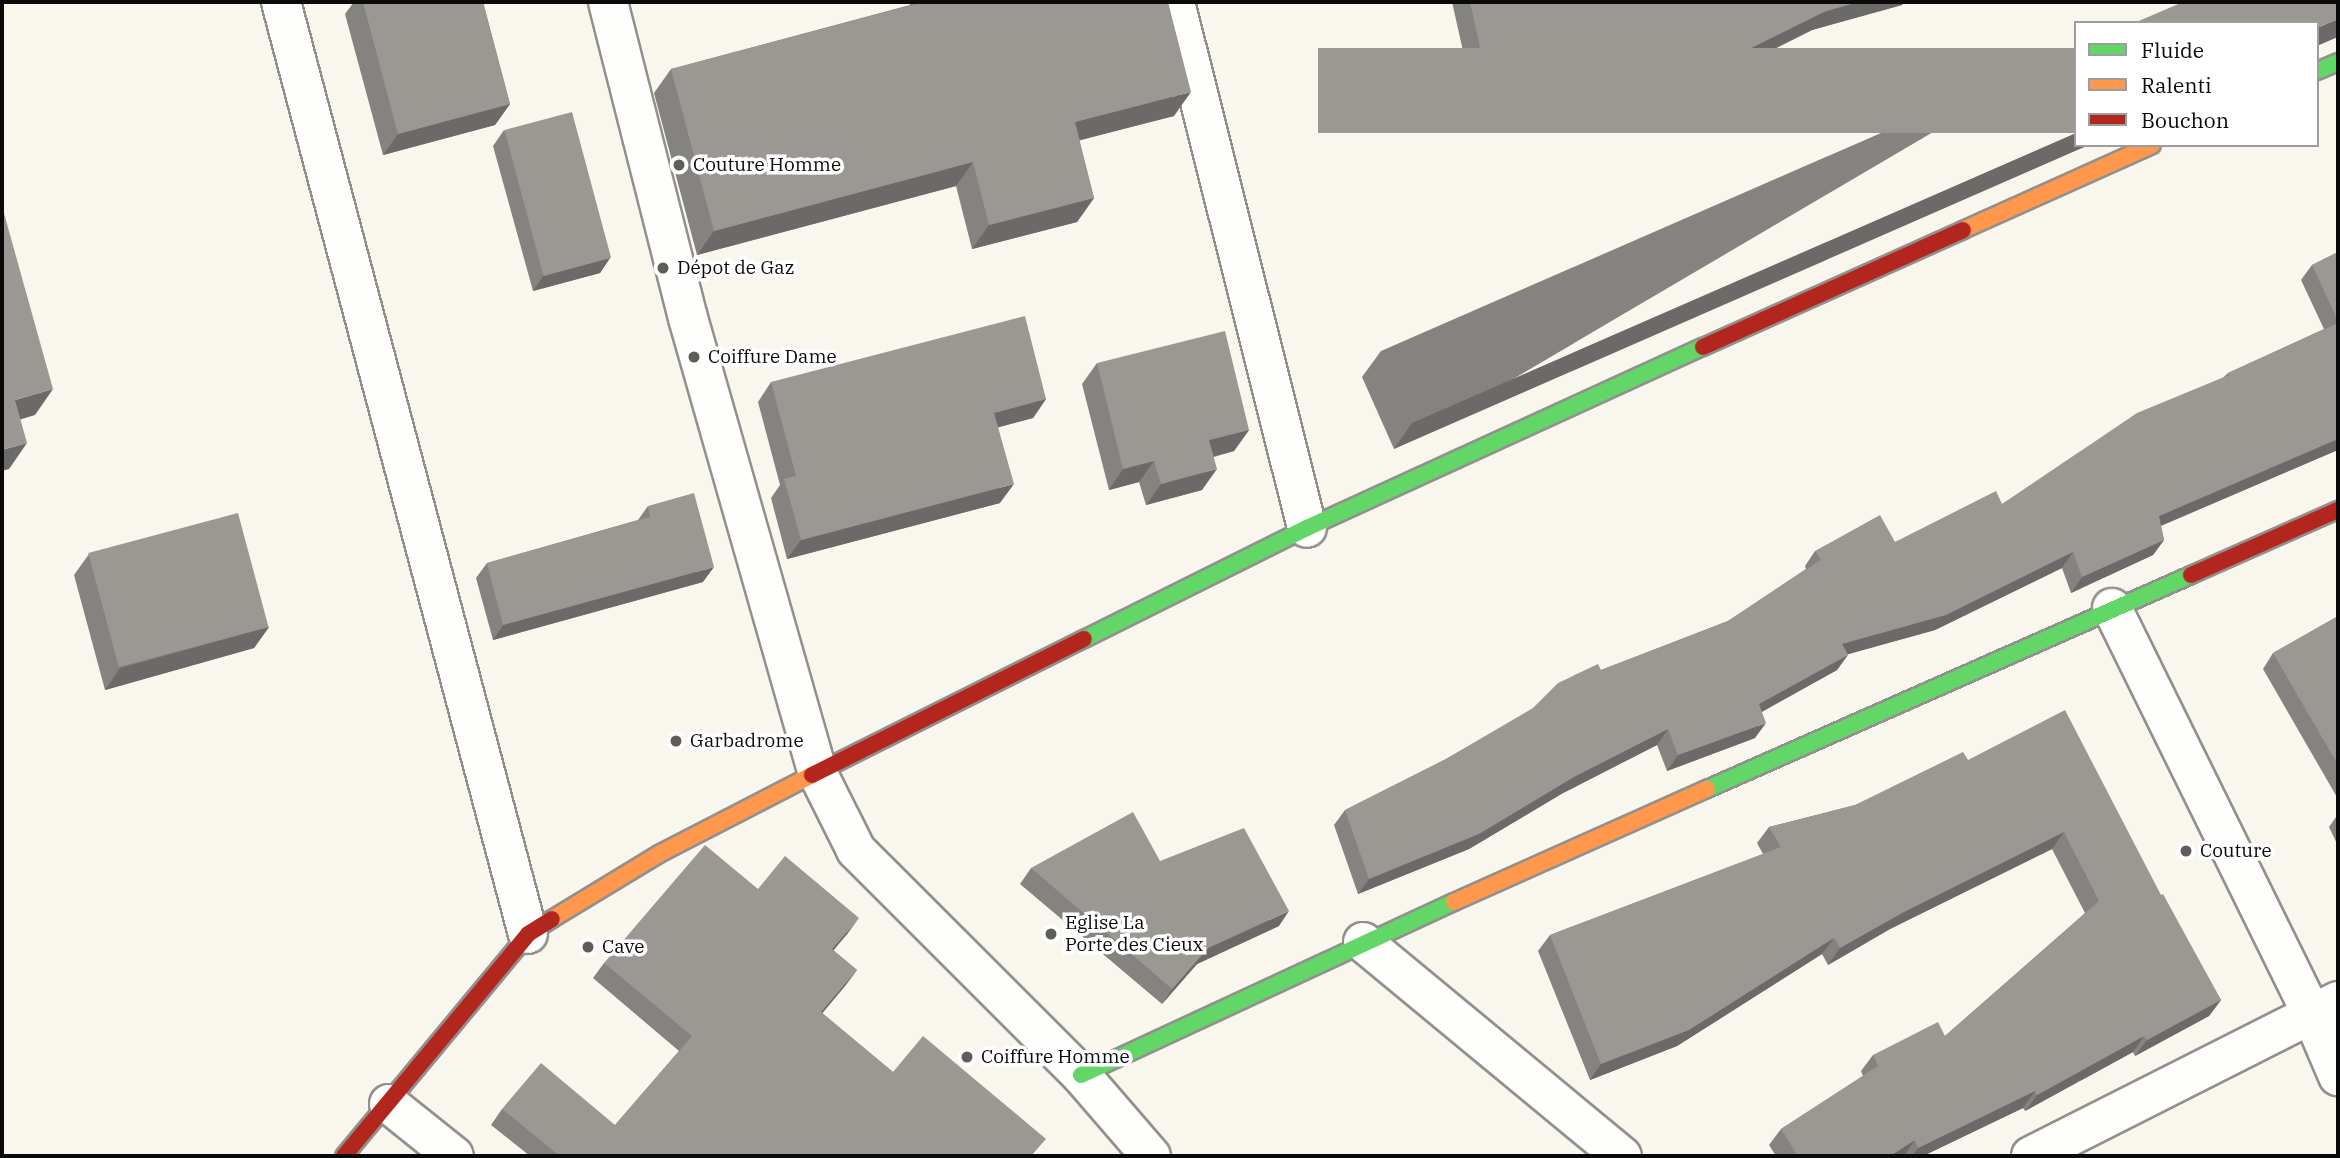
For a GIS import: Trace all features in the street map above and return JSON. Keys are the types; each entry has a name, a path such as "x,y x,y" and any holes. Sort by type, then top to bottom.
{"street":[{"path":"281,2 528,934"},
{"path":"608,2 688,317 817,772 856,850 1081,1075 1151,1156"},
{"path":"1175,2 1307,528"},
{"path":"2319,70 2338,62"},
{"path":"344,1156 528,934 659,854 817,772 1307,528 1734,332 2148,147"},
{"path":"1081,1075 1363,942 2338,510"},
{"path":"2112,608 2325,1007 2338,1076"},
{"path":"1363,942 1622,1156"},
{"path":"2031,1156 2325,1007"},
{"path":"389,1104 454,1156"}],"building":[{"path":"363,2 483,2 510,104 398,134"},
{"path":"924,2 1168,2 1191,92 1075,122 1094,198 989,225 973,162 714,231 671,69"},
{"path":"1470,2 1858,2 1826,11 1725,61 1494,111"},
{"path":"2183,2 2338,2 2338,19 2319,27 2319,21 2139,21"},
{"path":"1318,48 2074,48 2074,133 1318,133"},
{"path":"572,112 611,258 543,276 504,130"},
{"path":"2,206 53,389 15,400 27,443 2,450"},
{"path":"2338,252 2338,321 2312,265"},
{"path":"1025,316 1046,399 994,413 1014,484 801,540 784,479 796,476 771,382"},
{"path":"2338,323 2338,439 2159,516 2164,540 2082,577 2073,552 1946,615 1842,644 1848,655 1759,704 1766,723 1678,755 1668,729 1574,777 1479,834 1369,879 1345,810 1446,759 1533,708 1558,683 1598,664 1601,670 1728,621 1821,560 1815,551 1880,515 1895,542 1996,491 2002,504 2137,413 2229,375 2228,373"},
{"path":"1225,331 1249,430 1209,440 1217,469 1161,484 1154,461 1123,469 1097,363"},
{"path":"694,493 714,567 503,625 487,563 650,517 648,506"},
{"path":"238,513 269,627 119,667 88,553"},
{"path":"2338,616 2338,765 2273,653"},
{"path":"2065,710 2161,895 2163,894 2221,1000 2147,1040 2144,1036 2037,1095 2035,1091 1918,1148 1915,1140 1890,1156 1798,1156 1781,1129 1878,1066 1873,1055 1938,1022 1945,1036 2099,901 2064,832 1902,913 1840,948 1834,938 1689,1030 1601,1064 1550,935 1781,847 1769,827 1855,805 1963,752 1968,760"},
{"path":"1133,812 1160,861 1244,828 1289,911 1208,948 1172,989 1031,868"},
{"path":"705,845 758,889 785,856 859,918 832,949 857,970 821,1012 893,1072 923,1036 1046,1139 1031,1156 822,1156 819,1153 816,1156 560,1156 502,1109 541,1063 615,1125 692,1036 604,963"}],"traffic: fast":[{"path":"2319,70 2338,62"},
{"path":"1084,639 1307,528 1703,347"},
{"path":"1707,789 2191,575"},
{"path":"1081,1075 1454,902"}],"traffic: slow":[{"path":"1963,230 2148,147"},
{"path":"552,919 659,854 812,775"},
{"path":"1454,902 1707,789"}],"traffic: jam":[{"path":"1703,347 1963,230"},
{"path":"2191,575 2338,510"},
{"path":"812,775 1084,639"},
{"path":"344,1156 528,934 552,919"}],"place":[{"name":"Couture Homme","path":"679,165"},
{"name":"Dépot de Gaz","path":"663,268"},
{"name":"Coiffure Dame","path":"694,357"},
{"name":"Garbadrome","path":"676,741"},
{"name":"Couture","path":"2186,851"},
{"name":"Eglise La Porte des Cieux","path":"1051,934"},
{"name":"Cave","path":"588,947"},
{"name":"Coiffure Homme","path":"967,1057"}]}
